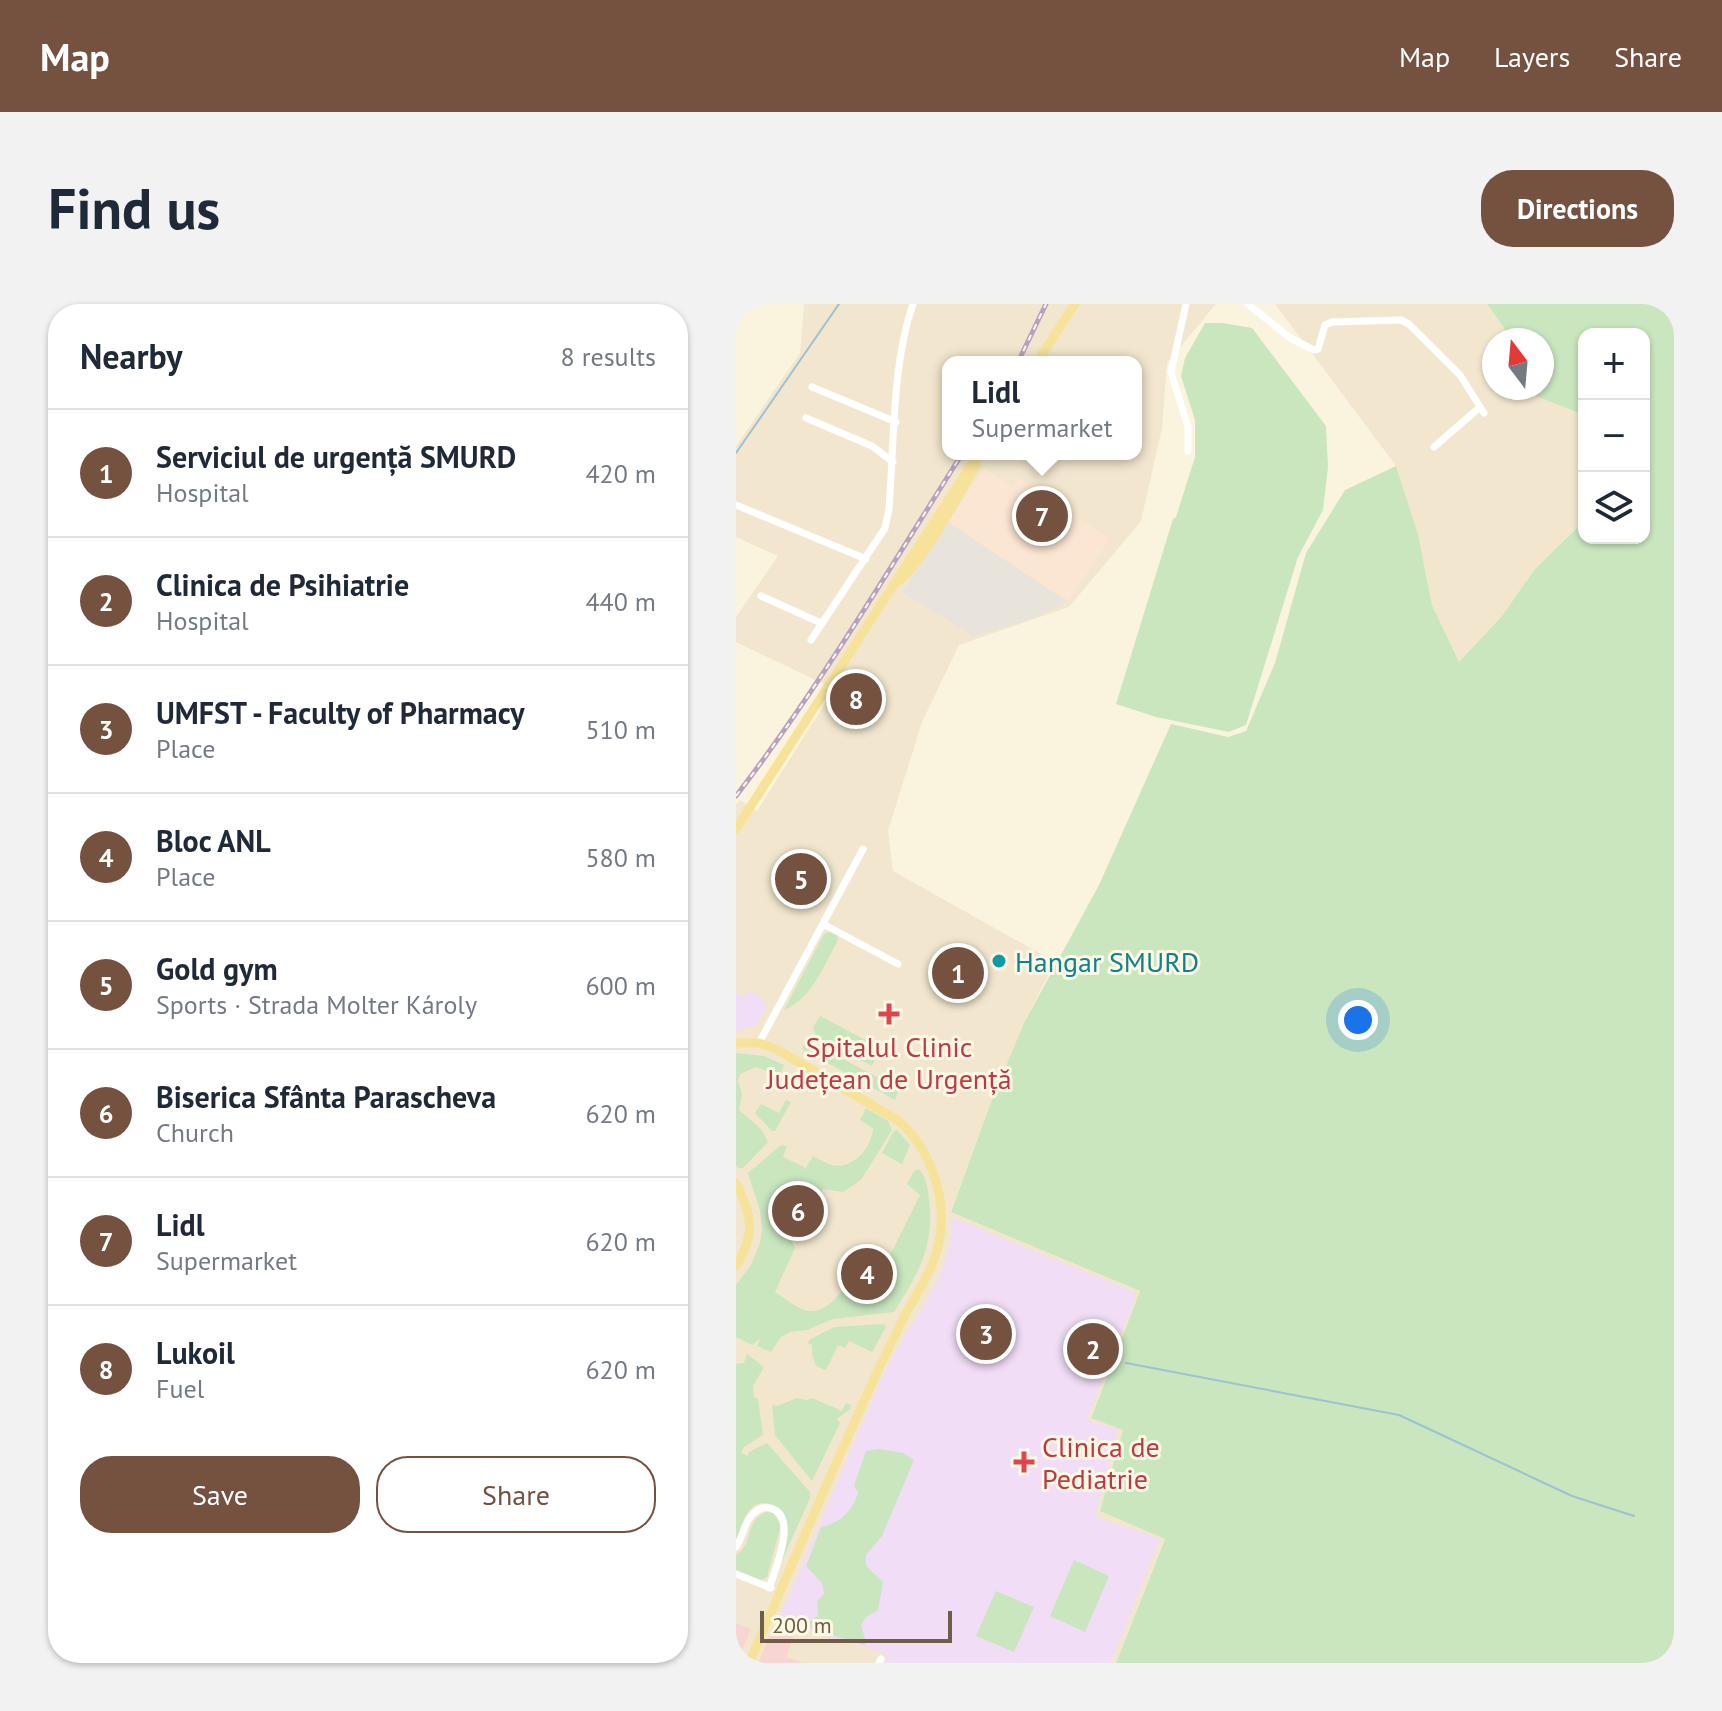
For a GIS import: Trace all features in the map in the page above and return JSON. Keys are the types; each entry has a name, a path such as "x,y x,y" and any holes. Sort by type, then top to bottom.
{"main road":[{"path":"1041,356 1075,304"},
{"path":"736,829 974,460"},
{"path":"736,1043 759,1043 776,1049 886,1111 906,1127 932,1170 942,1218 937,1256 903,1318 866,1397 749,1663"},
{"path":"736,1183 747,1204 750,1220 746,1250 736,1266"}],"street":[{"path":"811,640 879,540 888,518 900,369 913,304"},
{"path":"1186,304 1171,372 1188,427 1188,451"},
{"path":"1248,304 1290,338 1314,350 1318,349 1322,331 1332,322 1401,320 1409,324 1460,375 1482,410 1434,447"},
{"path":"812,387 896,422"},
{"path":"806,418 872,446 893,462"},
{"path":"736,505 866,559"},
{"path":"761,596 821,623"},
{"path":"759,1043 863,849"},
{"path":"823,924 898,964"},
{"path":"736,1547 755,1511 763,1507 772,1508 782,1516 785,1530 783,1542 769,1588"},
{"path":"736,1574 780,1592"}],"shaded area":[{"path":"804,304 1216,304 1167,363 1162,428 1141,521 1069,607 959,645 922,722 888,831 893,871 1055,962 1024,1023 991,1102 951,1211 1140,1291 1091,1417 1123,1429 1165,1538 1116,1663 736,1663 736,804 740,800 757,811 834,689 736,642 736,617 778,556 736,537 736,446 800,353"},
{"path":"1275,304 1487,304 1504,328 1482,328 1482,400 1546,400 1578,413 1578,527 1534,570 1502,616 1459,663 1432,605 1418,534 1396,466"},
{"path":"984,468 1013,487 1019,478 1110,539 1068,602 948,522"},
{"path":"948,522 1068,602 1021,623 973,636 902,592"},
{"path":"749,991 766,1001 767,1007 756,1025 736,1031 736,993 745,997"},
{"path":"951,1217 1137,1293 1087,1419 1119,1430 1095,1517 1160,1539 1111,1663 884,1663 887,1654 778,1621 887,1366 934,1288 951,1239"},
{"path":"736,1623 751,1629 737,1663 736,1663"},
{"path":"773,1630 794,1637 786,1657 803,1663 758,1663"}],"green space":[{"path":"1487,304 1674,304 1674,1663 1116,1663 1165,1539 1100,1511 1123,1430 1091,1418 1140,1291 951,1212 1024,1023 1099,885 1171,724 1228,737 1246,731 1275,663 1306,553 1345,490 1396,466 1418,534 1432,605 1459,662 1502,616 1534,570 1578,527 1578,544 1650,544 1650,328 1578,328 1578,413 1546,400 1554,400 1554,328 1504,328"},
{"path":"1205,323 1252,328 1326,426 1328,467 1323,510 1298,557 1246,725 1229,732 1156,717 1116,704 1195,457 1195,420 1181,376 1185,358"},
{"path":"832,931 838,940 810,990 784,1010 824,934"},
{"path":"820,1016 873,1044 869,1051 877,1055 872,1066 817,1038 813,1027"},
{"path":"806,1039 899,1089 895,1100 802,1049"},
{"path":"736,1053 764,1056 784,1065 780,1076 756,1067 740,1074 738,1081 742,1094 739,1110 761,1129 768,1142 743,1168 736,1165"},
{"path":"786,1100 791,1102 775,1131 772,1131 755,1113 761,1104 779,1113"},
{"path":"866,1108 888,1121 892,1130 861,1180 843,1192 823,1189 800,1238 792,1241 795,1248 775,1292 802,1309 817,1311 842,1291 860,1297 877,1280 884,1280 893,1264 888,1259 920,1195 907,1184 914,1171 919,1169 928,1191 929,1231 923,1259 910,1285 894,1312 833,1319 807,1330 790,1332 781,1337 771,1352 757,1346 761,1338 752,1345 736,1337 736,1285 751,1265 762,1230 760,1211 748,1173 781,1145 787,1146 783,1157 806,1168 813,1156 839,1166 854,1161 865,1150 872,1136 873,1128 860,1120"},
{"path":"897,1130 910,1145 902,1164 882,1153"},
{"path":"884,1324 886,1327 872,1352 849,1341 845,1348 838,1345 826,1370 816,1366 812,1345 807,1343 811,1339 834,1327"},
{"path":"747,1354 764,1367 753,1386 763,1435 744,1447 741,1453 748,1456 749,1452 767,1443 810,1492 777,1572 788,1532 785,1516 780,1509 761,1503 749,1510 736,1541 736,1364 744,1363"},
{"path":"797,1398 812,1398 842,1411 846,1403 851,1405 837,1419 840,1423 812,1481 775,1435 772,1405"},
{"path":"879,1449 903,1453 914,1460 882,1536 866,1555 866,1566 883,1582 878,1610 866,1617 861,1625 866,1642 864,1645 810,1628 810,1621 818,1616 817,1601 824,1594 822,1583 806,1566 821,1527 834,1523 852,1506 858,1493 854,1486 866,1451"},
{"path":"766,1512 773,1513 781,1525 767,1577 761,1580 736,1570 736,1555 745,1545 755,1521"},
{"path":"1074,1560 1109,1576 1085,1632 1050,1616"},
{"path":"996,1591 1034,1607 1014,1652 976,1636"}],"waterway":[{"path":"736,453 839,304"},
{"path":"1126,1363 1399,1415 1572,1496 1634,1516"}],"railway":[{"path":"1021,356 1046,304"},
{"path":"736,796 825,671 958,460"}],"place":[{"name":"Lidl","path":"1042,516"},
{"name":"Lukoil","path":"856,699"},
{"name":"Gold gym","path":"801,879"},
{"name":"Hangar SMURD","path":"999,961"},
{"name":"Serviciul de urgență SMURD","path":"958,973"},
{"name":"Spitalul Clinic Județean de Urgență","path":"889,1014"},
{"name":"Biserica Sfânta Parascheva","path":"798,1211"},
{"name":"Bloc ANL","path":"867,1274"},
{"name":"UMFST - Faculty of Pharmacy","path":"986,1334"},
{"name":"Clinica de Psihiatrie","path":"1093,1349"},
{"name":"Clinica de Pediatrie","path":"1024,1462"}]}
